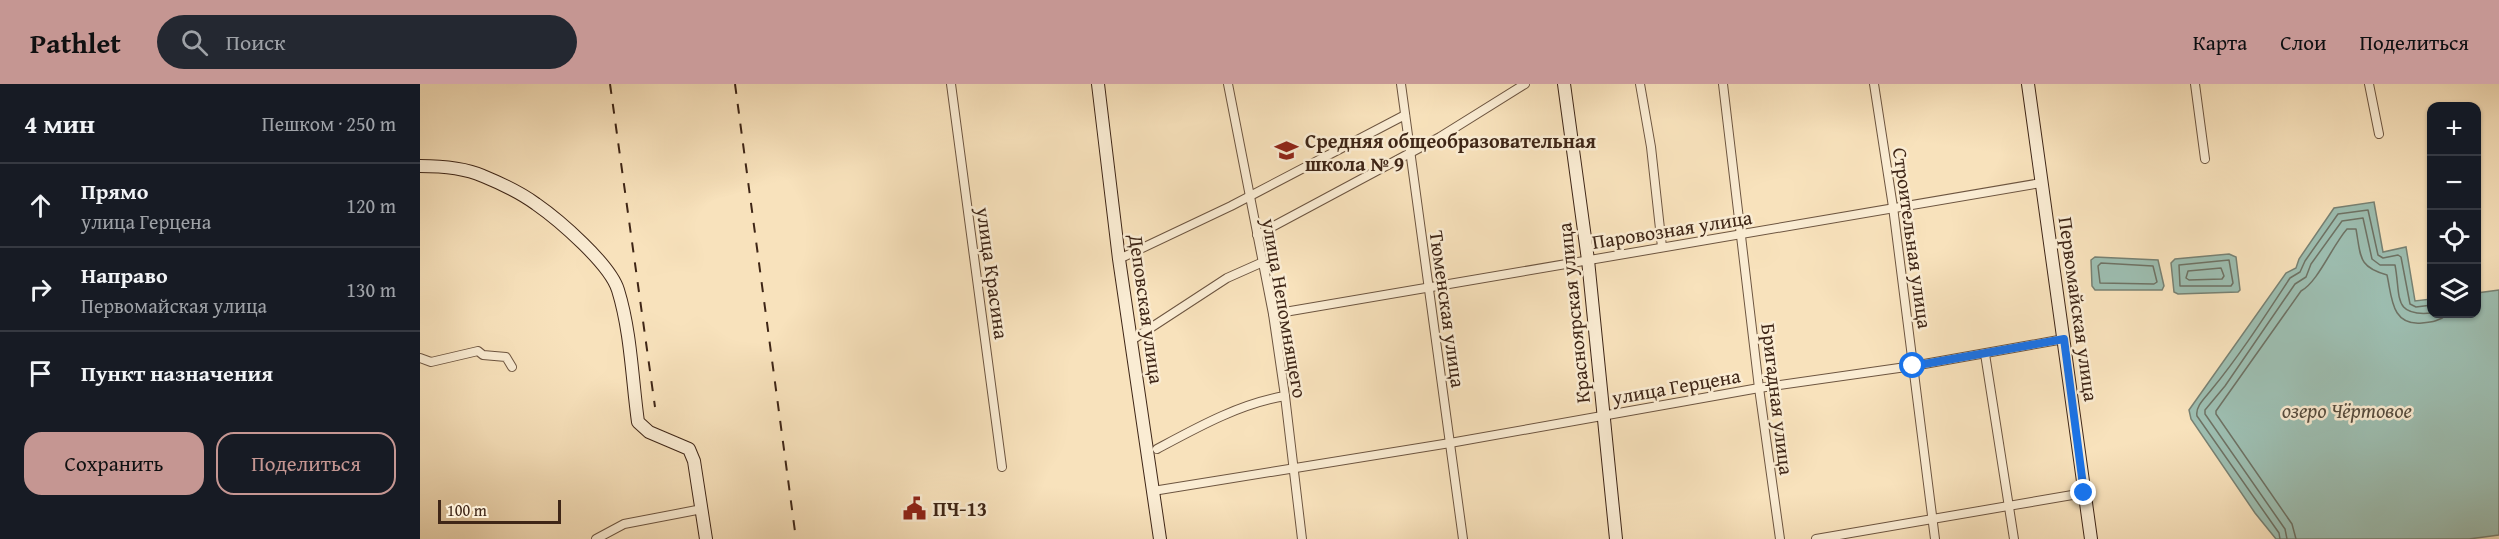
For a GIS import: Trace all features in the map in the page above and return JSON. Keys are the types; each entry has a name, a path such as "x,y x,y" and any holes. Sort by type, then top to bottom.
{"street":[{"name":"улица Красина","path":"951,84 1002,466"},
{"name":"Деповская улица","path":"1098,84 1119,259 1160,539"},
{"name":"улица Непомнящего","path":"1228,84 1248,196 1273,314 1302,539"},
{"name":"Тюменская улица","path":"1401,84 1463,539"},
{"path":"1257,236 1440,137 1525,84"},
{"name":"Красноярская улица","path":"1564,84 1588,260 1616,539"},
{"path":"1640,84 1651,147 1662,247"},
{"name":"Бригадная улица","path":"1724,84 1759,388 1780,539"},
{"name":"Строительная улица","path":"1874,84 1893,207 1935,539"},
{"name":"Первомайская улица","path":"2028,84 2091,539"},
{"path":"2195,84 2205,159"},
{"path":"2369,84 2379,134"},
{"path":"1119,259 1167,238 1405,115"},
{"path":"420,166 436,166 483,176 535,203 567,229 602,264 617,288 625,322 638,422 649,432 689,448 694,461 706,539"},
{"name":"Паровозная улица","path":"1273,314 2042,183"},
{"path":"1132,340 1227,278 1263,262"},
{"name":"улица Герцена","path":"1153,491 1450,443 1759,388 1913,366 2064,339"},
{"path":"420,358 431,362 478,351 483,355 506,357 512,367"},
{"path":"1985,354 2014,539"},
{"path":"1157,449 1212,420 1267,399 1285,396"},
{"path":"1816,539 1847,536 1932,518 2084,493"},
{"path":"596,539 624,524 702,509"}],"water":[{"name":"озеро Чёртовое","path":"2374,202 2383,252 2406,247 2415,301 2427,300 2427,318 2481,318 2481,292 2499,290 2499,535 2469,539 2276,539 2255,513 2191,419 2189,410 2286,273 2296,268 2299,259 2334,208"},
{"path":"2229,254 2236,257 2240,290 2238,292 2178,294 2174,292 2171,263 2175,259"},
{"path":"2095,257 2158,260 2164,286 2162,290 2095,290 2092,286 2091,260"}],"railway":[{"path":"610,84 655,407"},
{"path":"735,84 796,539"}],"place":[{"name":"Средняя общеобразовательная школа № 9","path":"1287,151"},
{"name":"ПЧ-13","path":"915,508"}],"route":[{"path":"1913,366 2064,339 2084,493"}]}
